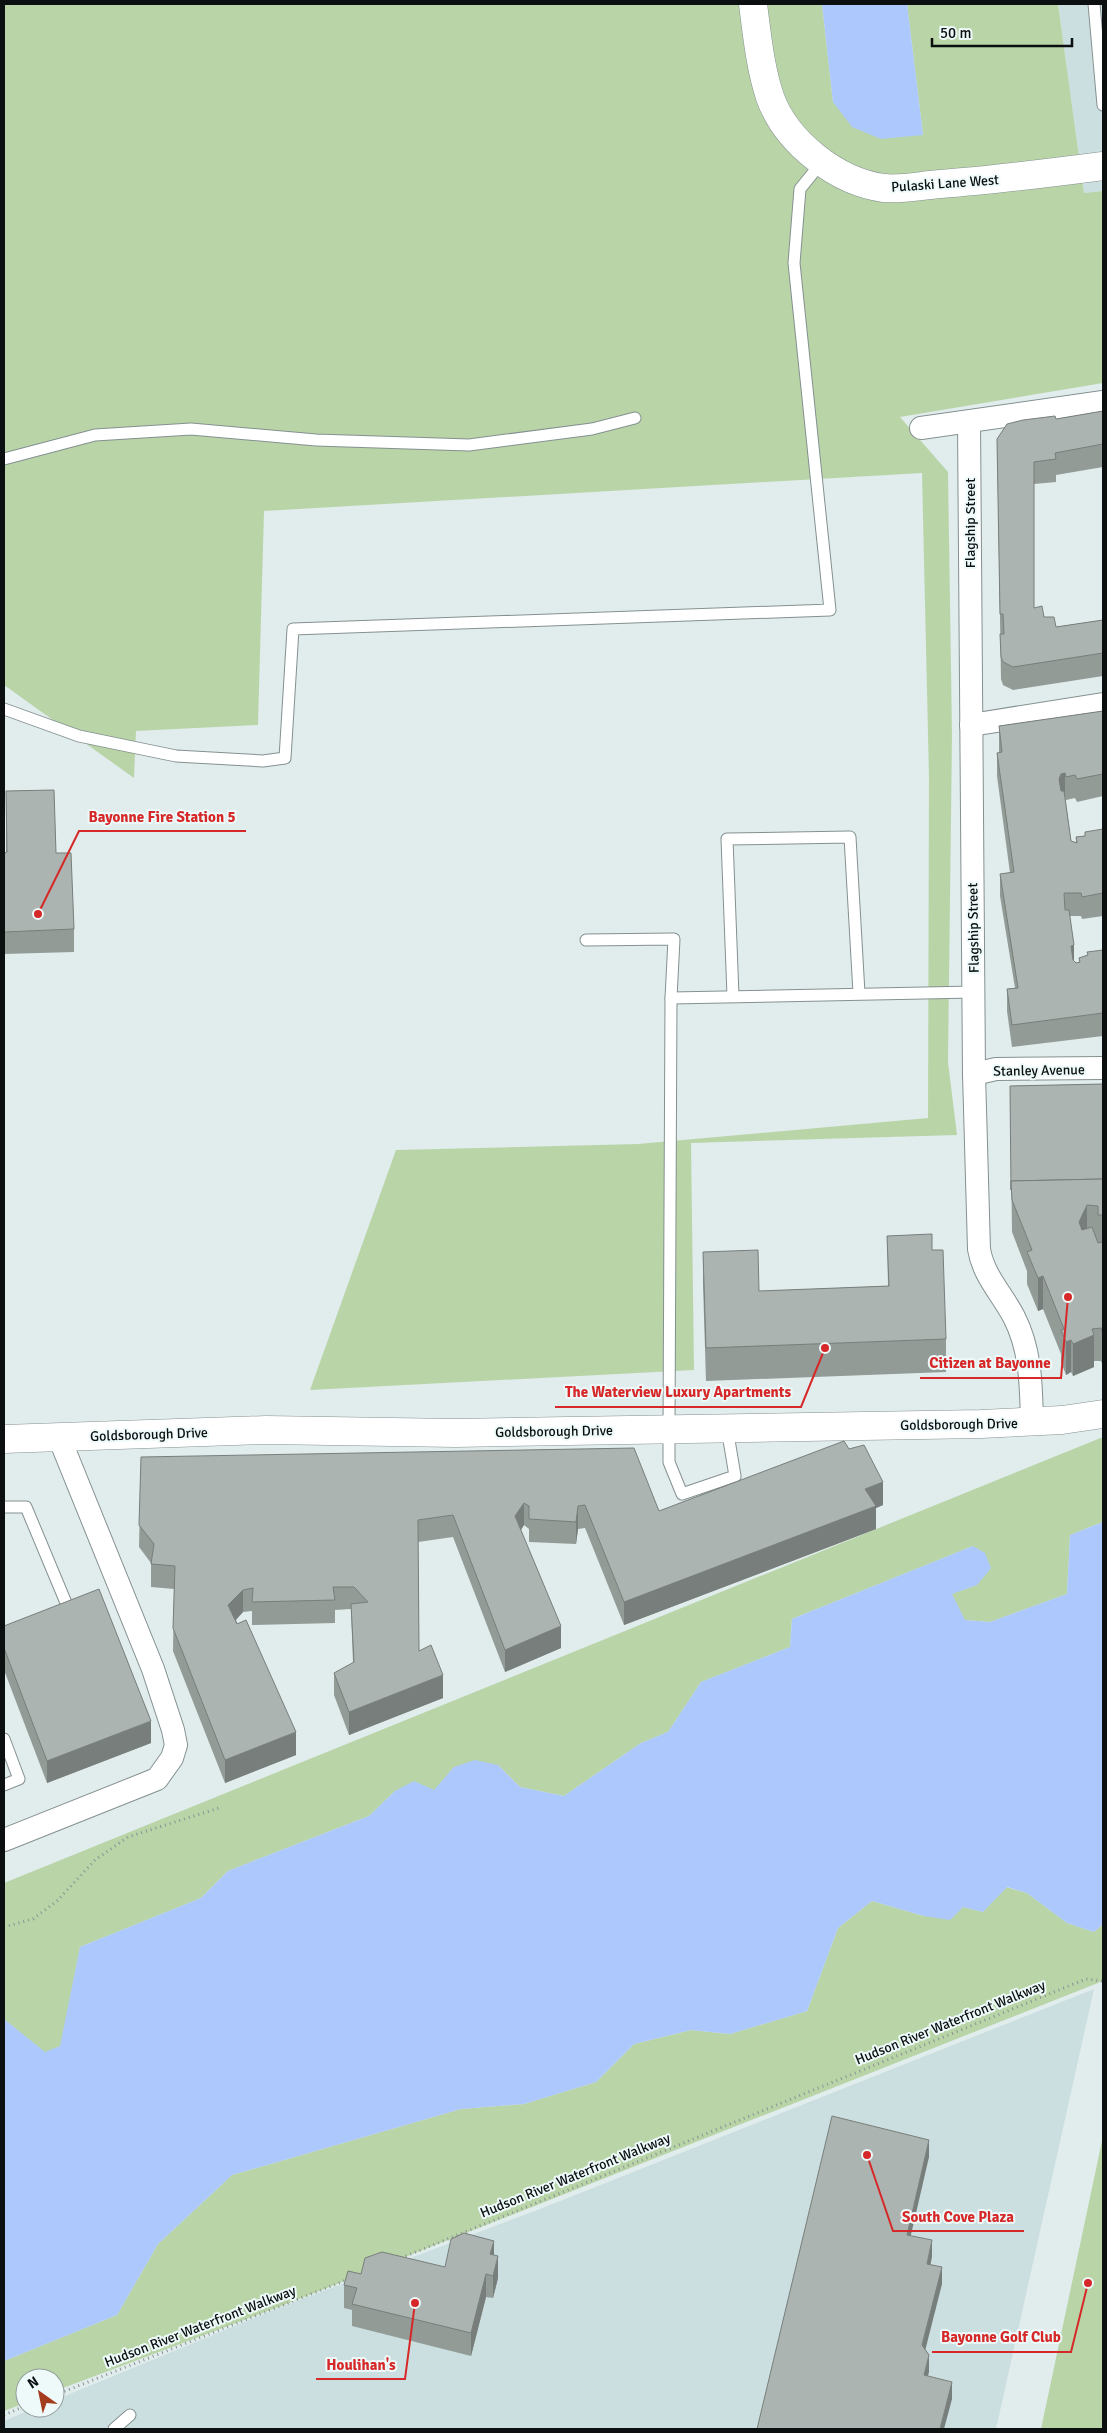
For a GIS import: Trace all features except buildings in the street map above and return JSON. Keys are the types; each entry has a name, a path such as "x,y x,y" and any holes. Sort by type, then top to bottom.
{"street":[{"name":"Pulaski Lane West","path":"753,4 759,52 770,98 785,124 821,164 847,178 884,188 991,180 1103,166"},
{"path":"921,428 969,423 1103,402"},
{"name":"Flagship Street","path":"969,423 974,1074 979,1249 986,1271 1014,1317 1024,1343 1030,1369 1032,1422"},
{"path":"971,725 1103,704"},
{"name":"Stanley Avenue","path":"974,1074 996,1068 1103,1068"},
{"name":"Goldsborough Drive","path":"4,1439 266,1430 456,1432 1032,1422 1103,1414"},
{"path":"4,1840 157,1779 172,1758 176,1744 153,1669 59,1437"}],"lane":[{"path":"1094,4 1103,105"},
{"path":"4,709 79,736 176,756 263,761 285,758 293,629 830,610 794,264 800,189 821,164"},
{"path":"4,459 105,435 191,429 316,440 469,445 592,429 635,418"},
{"path":"733,996 727,839 850,837 859,993"},
{"path":"586,940 674,939 671,998 668,1428 669,1462 682,1494 735,1476 727,1428"},
{"path":"671,998 974,992"},
{"path":"4,1507 26,1507 69,1610 52,1616"},
{"path":"4,1739 19,1779 4,1785"},
{"path":"114,2429 130,2415"}],"path":[{"path":"4,1927 33,1919 57,1901 95,1860 128,1837 222,1806"},
{"name":"Hudson River Waterfront Walkway","path":"396,2260 1086,1979 1103,1981"},
{"name":"Hudson River Waterfront Walkway","path":"65,2391 350,2279"}],"shaded area":[{"path":"1058,4 1103,4 1103,191 1084,193"},
{"path":"1094,1989 996,2429 4,2429 4,2421 15,2416 15,2418 65,2418 65,2396 276,2309 540,2209"}],"green space":[{"path":"4,4 822,4 833,102 923,135 907,4 1058,4 1084,193 1103,191 1103,383 900,417 948,472 952,735 948,1062 957,1135 691,1143 694,1370 310,1390 396,1150 638,1144 928,1118 929,778 922,473 264,511 258,725 136,731 134,778 4,685"},
{"path":"1103,1437 1103,1522 1070,1535 1067,1594 990,1622 964,1620 951,1594 977,1585 973,1546 792,1619 790,1647 701,1682 668,1732 641,1743 564,1796 520,1787 498,1765 454,1767 434,1791 414,1782 395,1791 369,1816 228,1871 201,1898 80,1947 61,2046 45,2053 4,2019 4,1883"},
{"path":"1006,1887 1027,1893 1067,1923 1094,1932 1103,1924 1103,1981 284,2305 65,2387 65,2368 15,2368 15,2407 4,2411 4,2361 117,2315 158,2244 232,2175 461,2109 524,2104 596,2082 634,2044 691,2030 730,2034 807,2011 838,1928 872,1901 924,1916 963,1907 983,1912"},
{"path":"1103,2136 1103,2429 1041,2429"}],"water":[{"path":"822,4 907,4 923,135 881,139 852,127 833,102"},
{"path":"1103,1522 1103,1924 1094,1932 1067,1923 1027,1893 1007,1887 983,1912 963,1907 950,1920 924,1916 872,1901 838,1928 807,2011 730,2034 691,2030 634,2044 596,2082 524,2104 461,2109 232,2175 158,2244 117,2315 4,2361 4,2019 45,2052 60,2046 80,1947 201,1898 228,1871 369,1816 395,1791 414,1781 434,1790 454,1767 475,1760 498,1765 520,1787 564,1796 641,1743 668,1732 701,1682 790,1647 792,1619 973,1546 985,1553 991,1568 977,1585 952,1594 965,1620 990,1622 1067,1594 1070,1535"}],"place":[{"name":"Bayonne Fire Station 5","path":"38,914"},
{"name":"Citizen at Bayonne","path":"1068,1297"},
{"name":"The Waterview Luxury Apartments","path":"825,1348"},
{"name":"South Cove Plaza","path":"867,2155"},
{"name":"Bayonne Golf Club","path":"1088,2283"},
{"name":"Houlihan's","path":"415,2303"}]}
